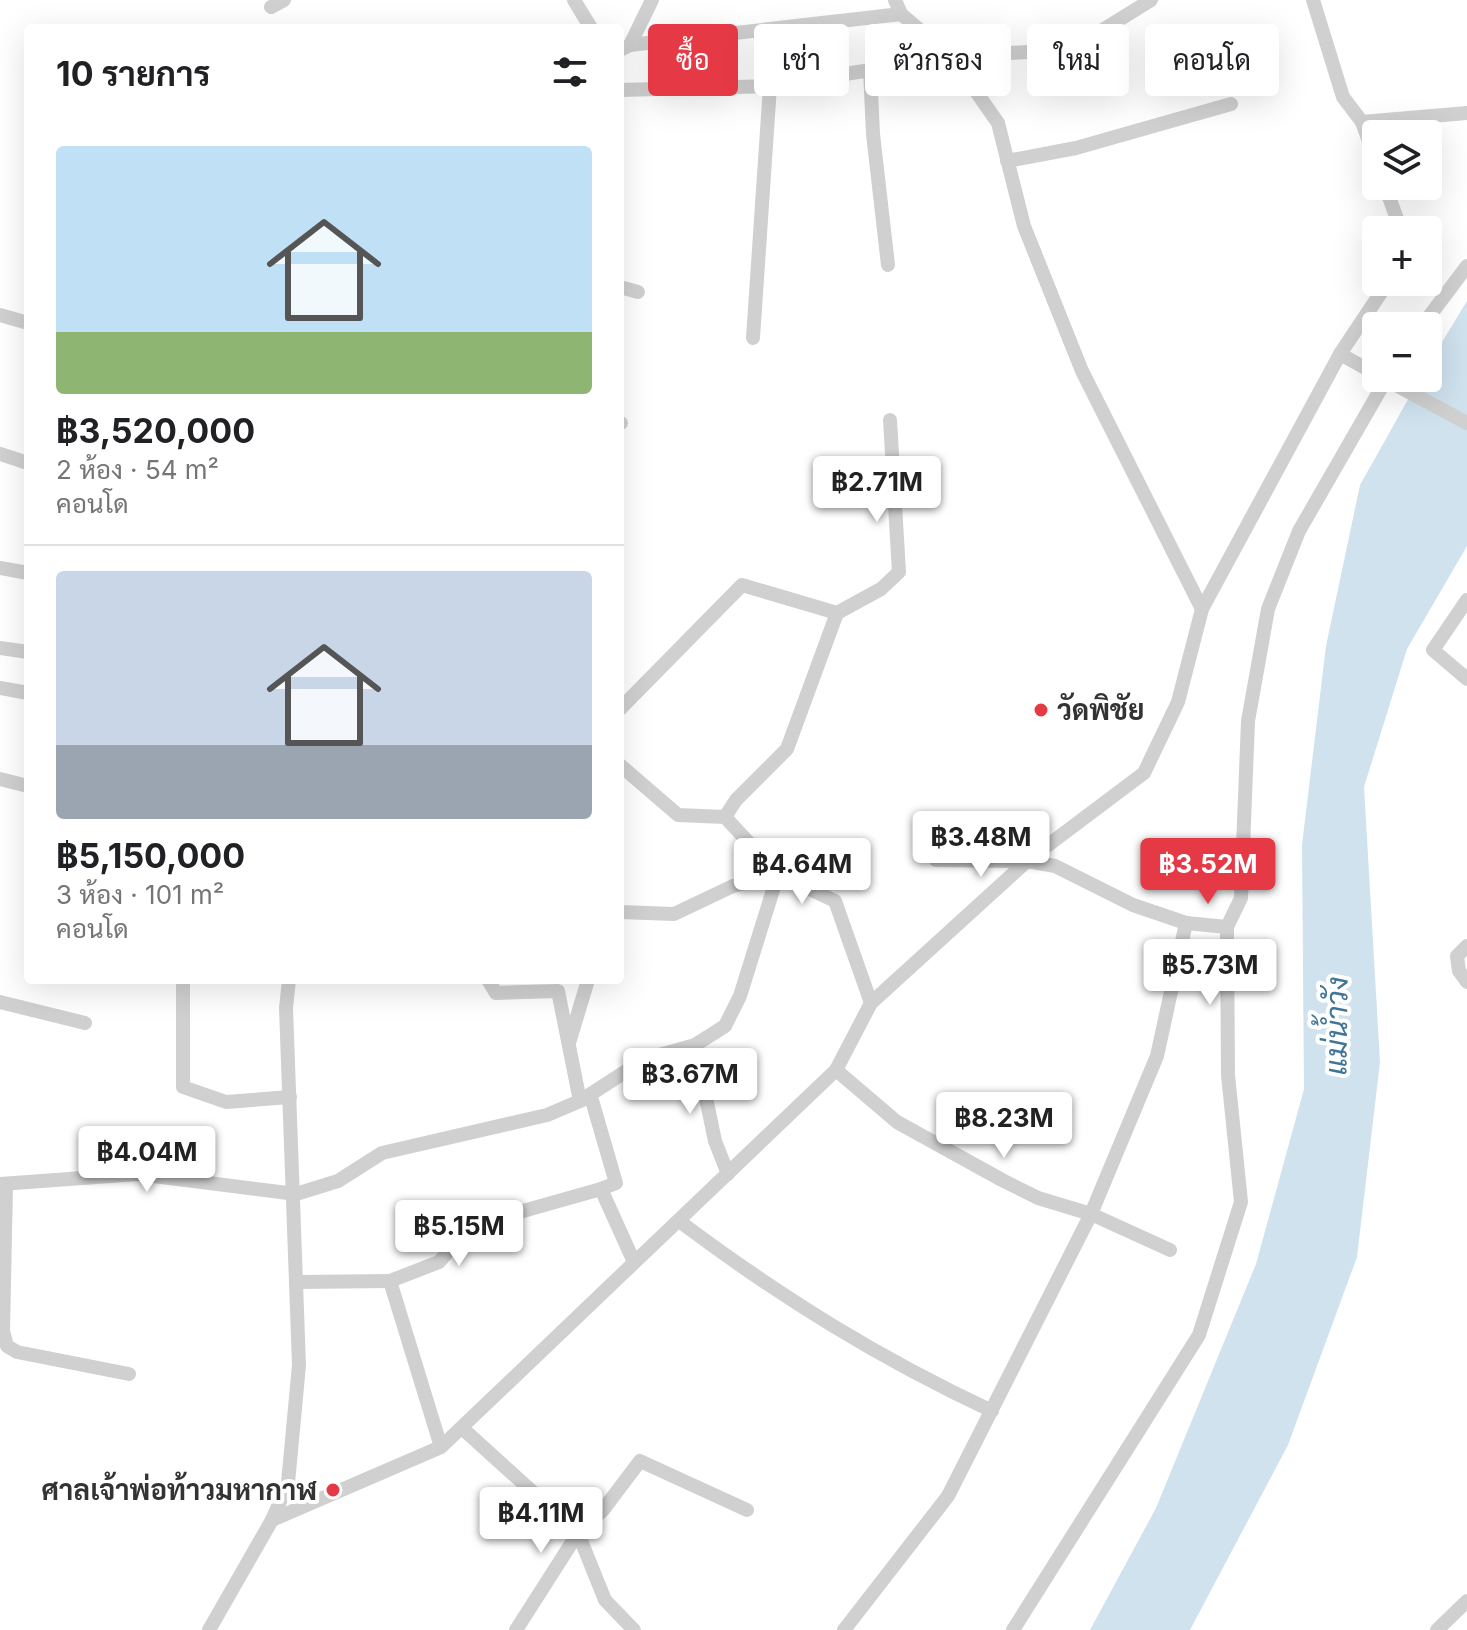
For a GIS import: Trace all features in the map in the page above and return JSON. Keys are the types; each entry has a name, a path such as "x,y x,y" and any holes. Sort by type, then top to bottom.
{"street":[{"path":"574,0 589,24"},
{"path":"625,47 652,0"},
{"path":"1011,53 1072,49 1151,0"},
{"path":"1313,0 1343,97 1362,122"},
{"path":"625,47 898,7 916,24"},
{"path":"624,90 754,86"},
{"path":"753,338 769,96"},
{"path":"871,96 888,265"},
{"path":"979,96 998,123 1024,226 1082,371 1202,609"},
{"path":"1007,161 1076,148 1231,104"},
{"path":"1385,120 1467,113"},
{"path":"1432,312 1467,266"},
{"path":"624,288 638,292"},
{"path":"272,1520 441,1447 836,1070 871,1003 1027,861 1144,773 1178,702 1202,609 1340,354 1379,296"},
{"path":"0,315 24,322"},
{"path":"1340,354 1362,365"},
{"path":"1013,1630 1199,1335 1214,1295 1241,1202 1228,1075 1227,927 1241,898 1248,721 1268,609 1299,531 1377,392"},
{"path":"1411,392 1467,423"},
{"path":"725,817 736,800 787,749 837,613 881,589 899,572 890,420"},
{"path":"0,454 24,462"},
{"path":"0,568 24,572"},
{"path":"624,705 742,585 837,613"},
{"path":"1467,600 1433,650 1467,679"},
{"path":"0,648 24,651"},
{"path":"0,688 24,692"},
{"path":"624,768 678,815 725,817 778,874 835,901 871,1003"},
{"path":"0,779 24,785"},
{"path":"936,860 1027,861 1065,869 1133,905 1186,923 1227,927"},
{"path":"624,912 674,914 733,886 778,874"},
{"path":"129,1374 17,1352 7,1346 3,1331 3,1184 138,1174 296,1194 338,1181 382,1153 547,1115 585,1099 645,1059 695,1045 725,1026 740,996 778,874"},
{"path":"844,1630 948,1496 1091,1214 1157,1056 1186,923"},
{"path":"1467,946 1457,956 1459,971 1467,982"},
{"path":"183,984 183,1087 226,1102 290,1097"},
{"path":"209,1630 272,1520 288,1483 294,1449 299,1365 298,1282 294,1245 296,1194 286,1008 289,984"},
{"path":"298,1282 390,1281 439,1262 470,1226 616,1183 585,1099 556,990 496,993 490,984"},
{"path":"569,1044 587,984"},
{"path":"0,1002 85,1023"},
{"path":"695,1045 715,1141 728,1174"},
{"path":"836,1070 897,1122 1038,1198 1091,1214 1170,1250"},
{"path":"601,1189 634,1262"},
{"path":"679,1221 764,1285 860,1345 992,1411"},
{"path":"390,1281 441,1447"},
{"path":"462,1428 578,1533 605,1600 634,1630"},
{"path":"516,1630 578,1533 603,1510 640,1461 747,1510"},
{"path":"1437,1630 1467,1601"}],"water":[{"name":"แม่น้ำวัง","path":"1467,301 1467,546 1407,649 1364,787 1380,1062 1357,1257 1288,1445 1190,1630 1090,1630 1156,1508 1256,1264 1304,1089 1302,845 1326,646 1360,485 1412,392 1442,392 1442,342"}],"place":[{"name":"วัดพิชัย","path":"1041,710"},
{"name":"ศาลเจ้าพ่อท้าวมหากาฬ","path":"333,1490"}]}
